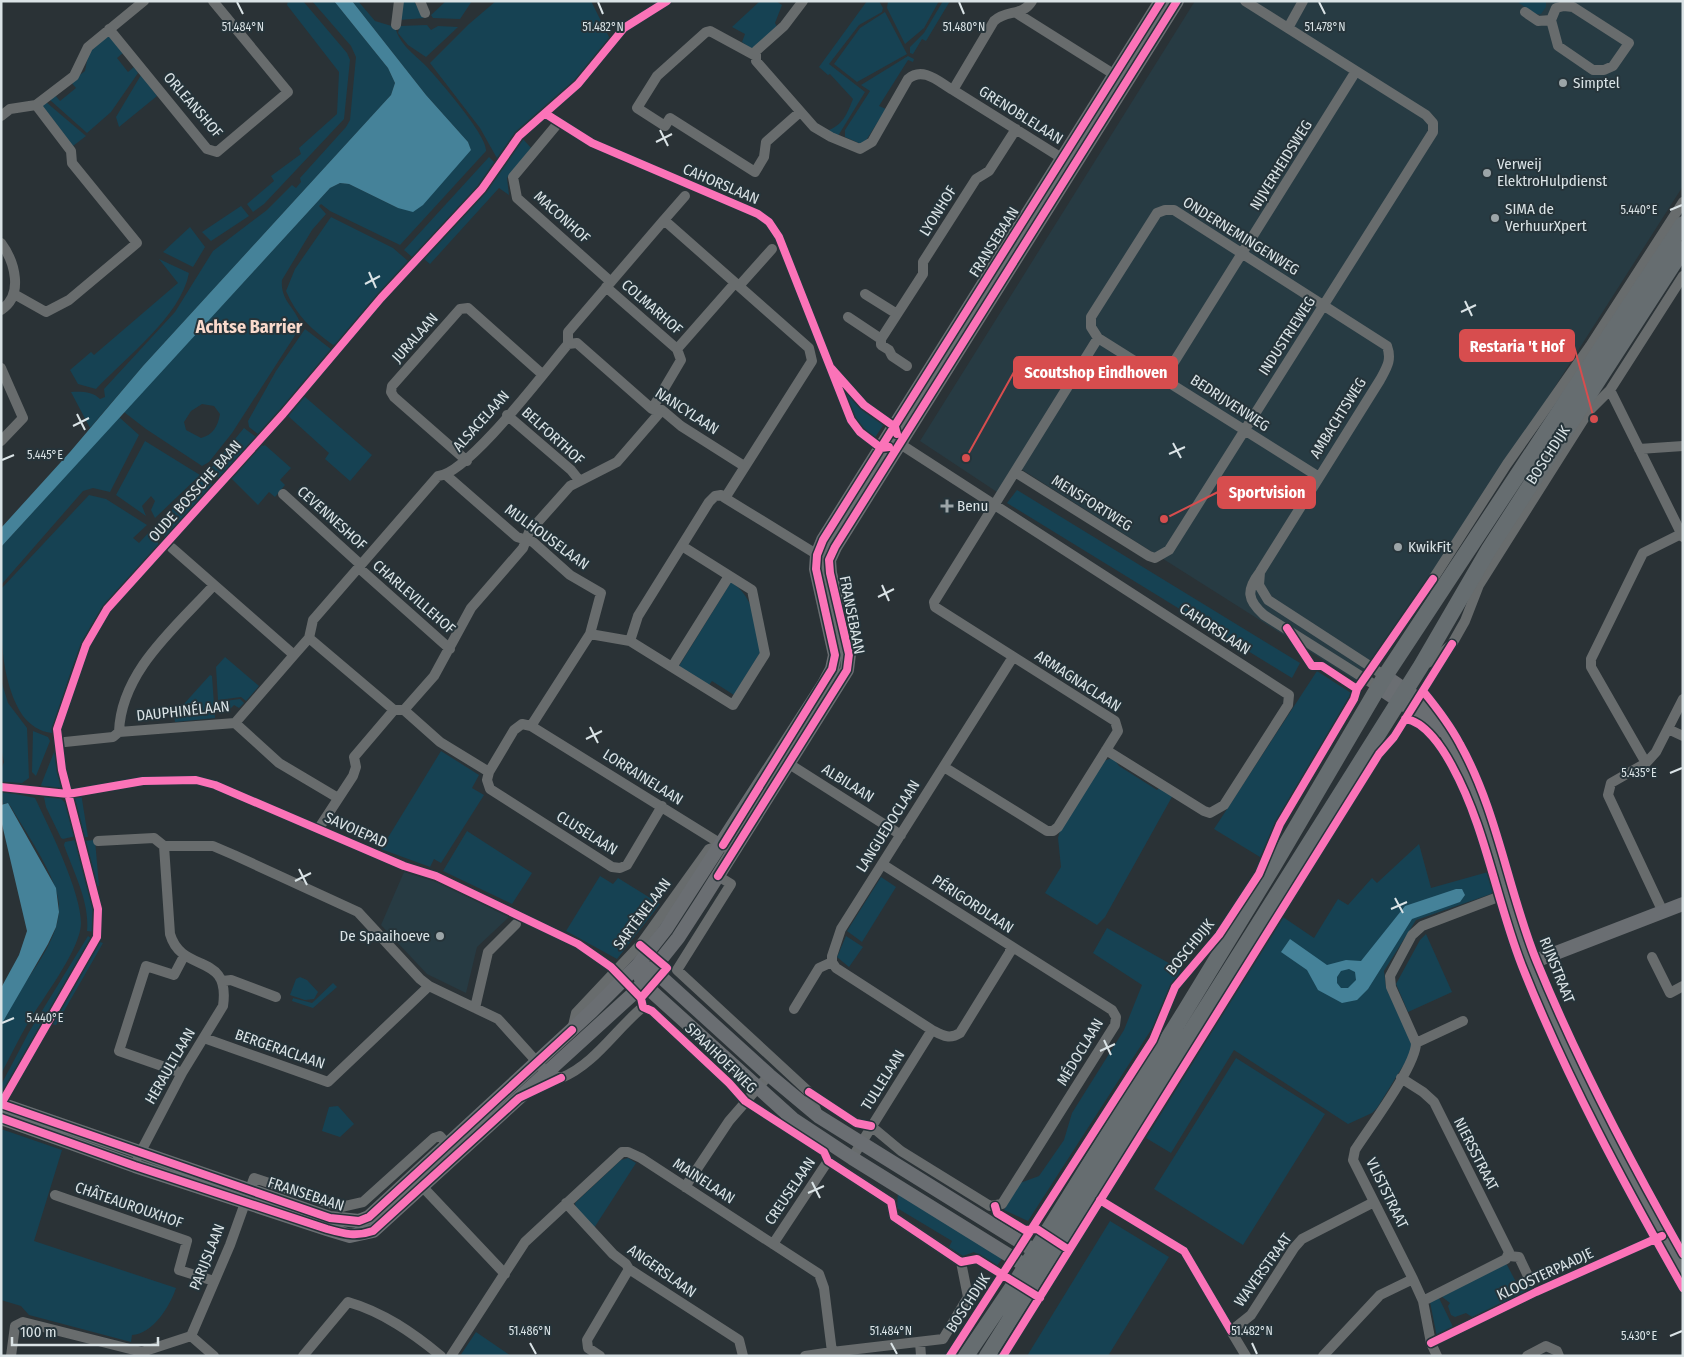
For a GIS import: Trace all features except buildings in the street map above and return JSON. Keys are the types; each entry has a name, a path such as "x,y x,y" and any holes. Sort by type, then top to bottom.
{"main road":[{"name":"BOSCHDIJK","path":"966,1356 1026,1266 1274,865 1382,681 1436,595 1683,224"},
{"name":"BOSCHDIJK","path":"987,1356 1421,666 1494,541 1683,249"}],"street":[{"path":"1,116 10,109 36,105 74,76 88,48 144,1"},
{"name":"ORLEANSHOF","path":"109,30 207,148 216,152 288,92 213,1"},
{"path":"396,24 399,1"},
{"path":"420,1 425,13"},
{"path":"952,90 994,21 1004,14 1018,14 1027,9 1032,1"},
{"name":"FRANSEBAAN","path":"1068,162 1115,75 1161,1"},
{"name":"FRANSEBAAN","path":"1,1118 136,1166 330,1218 358,1222 369,1217 572,1030 637,966 728,848 784,761 832,669 834,655 816,569 823,558 823,540 894,441 1068,162 1177,1"},
{"path":"1245,1 1356,71"},
{"path":"1288,28 1303,1"},
{"path":"756,56 710,32 706,32 657,76 637,108 665,126 670,118 756,172 764,157 766,142 800,112 756,62 756,56 756,51 784,26 799,3"},
{"path":"1554,4 1573,7 1629,43 1613,66 1604,70 1593,70 1558,46 1551,20 1554,4"},
{"path":"1525,12 1538,20 1551,20"},
{"path":"1018,14 1115,75"},
{"name":"INDUSTRIEWEG","path":"1155,558 1169,550 1433,132 1433,123 1426,115 1356,71"},
{"name":"NIJVERHEIDSWEG","path":"1164,378 1356,71"},
{"name":"GRENOBLELAAN","path":"800,112 814,127 831,137 860,149 872,142 908,78 914,73 924,73 1068,162"},
{"path":"14,294 46,312 69,300 136,243 72,163 71,151 36,105"},
{"name":"MACONHOF","path":"558,122 513,177 517,198 609,284"},
{"name":"LYONHOF","path":"881,339 923,274 924,262 976,179 989,171 1016,129"},
{"name":"ALSACELAAN","path":"294,655 309,638 313,620 438,476 446,475 466,461 507,415 568,344 568,332 685,196"},
{"name":"BOSCHDIJK","path":"1436,595 1433,579 1469,522 1590,346 1683,202"},
{"name":"ONDERNEMINGENWEG","path":"1098,338 1091,328 1091,317 1157,213 1165,210 1174,210 1387,346 1390,355"},
{"path":"664,220 808,348 812,361 725,498"},
{"path":"1,243 16,275 14,294 8,306 1,310"},
{"path":"737,284 772,249"},
{"name":"BOSCHDIJK","path":"1421,666 1434,660 1452,644 1465,621 1479,585 1589,411 1610,390 1683,276"},
{"name":"COLMARHOF","path":"609,284 677,349 681,360 657,409"},
{"name":"COLMARHOF","path":"677,349 737,284"},
{"path":"865,294 897,314"},
{"name":"JURALAAN","path":"466,461 394,397 391,392 392,386 460,309 468,308 542,374"},
{"path":"848,317 881,339 881,345 889,350 892,356 907,366"},
{"path":"993,504 1098,338"},
{"name":"BEDRIJVENWEG","path":"1098,338 1319,477"},
{"name":"NANCYLAAN","path":"568,344 577,343 657,409 744,466"},
{"name":"AMBACHTSWEG","path":"1382,681 1264,615 1255,607 1251,599 1250,590 1252,582 1380,380 1389,364 1390,355"},
{"path":"1,368 24,418 1,441"},
{"path":"1610,390 1682,535 1643,553 1591,658 1591,668 1646,763"},
{"name":"BELFORTHOF","path":"526,540 530,532 570,486 616,462 657,409"},
{"name":"BELFORTHOF","path":"507,415 571,470 579,480"},
{"name":"CAHORSLAAN","path":"894,441 1290,695 1288,705 1224,805 1210,813 1106,750"},
{"path":"1639,448 1683,446"},
{"name":"MENSFORTWEG","path":"1014,472 1155,558"},
{"name":"MULHOUSELAAN","path":"446,475 517,537 533,542 570,575 601,593 590,634"},
{"name":"CEVENNESHOF","path":"282,494 360,567"},
{"path":"630,641 638,616 714,496 720,495 823,558"},
{"name":"ARMAGNACLAAN","path":"944,767 1047,831 1054,831 1118,731 1115,721 934,607 934,602 993,504"},
{"name":"CHARLEVILLEHOF","path":"319,828 353,776 356,767 354,757 434,676 471,608 523,548 526,540"},
{"path":"309,638 440,742 489,772 514,730 522,724 531,726 590,634 630,641 672,667 731,709 765,654 752,590 682,546"},
{"path":"172,548 294,655"},
{"name":"CHARLEVILLEHOF","path":"360,567 450,649"},
{"path":"1260,572 1259,585 1268,600 1382,681"},
{"path":"672,667 729,576"},
{"name":"DAUPHINÉLAAN","path":"119,732 120,719 134,676 214,584"},
{"path":"1286,628 1293,616"},
{"name":"DAUPHINÉLAAN","path":"65,742 113,737 119,732 236,723 294,655"},
{"name":"LANGUEDOCLAAN","path":"832,962 832,956 841,929 1013,657"},
{"name":"RIJNSTRAAT","path":"1382,681 1402,695 1418,699 1438,719 1457,754 1485,822 1506,894 1530,963 1571,1058 1636,1188 1683,1272"},
{"path":"1663,912 1608,795 1611,783 1646,763 1656,752 1683,698"},
{"path":"236,723 279,763 338,798"},
{"name":"LORRAINELAAN","path":"531,726 728,848"},
{"path":"1668,729 1683,736"},
{"name":"ALBILAAN","path":"784,761 901,835"},
{"name":"CLUSELAAN","path":"489,772 487,780 490,789 612,867 620,868 627,865 662,806"},
{"path":"98,841 154,838 164,846 213,846 358,912 420,979 430,986 498,1019 547,1073"},
{"path":"164,846 170,934 174,947 184,956 218,972 223,981 231,980 276,998"},
{"name":"FRANSEBAAN","path":"1,1104 140,1151 335,1231 350,1236 373,1231 634,992 678,938 718,876 728,848"},
{"name":"SARTÈNELAAN","path":"572,1030 576,1013 640,944 709,849 728,848"},
{"name":"PÉRIGORDLAAN","path":"832,962 836,968 932,1030 944,1036 953,1037 960,1033 1010,952 1010,946 882,864"},
{"path":"718,876 731,884 677,970 809,1092 818,1116"},
{"path":"1463,1021 1416,1043 1390,987 1390,976 1412,935 1422,926 1506,894"},
{"path":"1530,963 1683,904"},
{"path":"475,1008 488,952 516,924"},
{"name":"MÉDOCLAAN","path":"871,1126 901,1151 990,1206 1002,1204 1007,1198 1115,1024 1116,1017 1112,1010 1010,946"},
{"path":"182,1073 119,1050 146,966 174,975 184,956"},
{"path":"1652,957 1670,993 1683,986"},
{"path":"794,1009 819,968 832,962"},
{"path":"642,982 637,966 652,969"},
{"name":"SPAAIHOEFWEG","path":"652,969 769,1075 818,1116 1035,1251 1044,1267"},
{"name":"HERAULTLAAN","path":"136,1166 140,1151 182,1073 223,1006 223,981"},
{"name":"SPAAIHOEFWEG","path":"642,982 793,1119 852,1158 1026,1266 1044,1267"},
{"name":"BERGERACLAAN","path":"204,1038 328,1082 430,986"},
{"name":"SPAAIHOEFWEG","path":"547,1073 560,1078 569,1075 643,1007 652,1011 729,1083 744,1101"},
{"name":"TULLELAAN","path":"852,1158 932,1030"},
{"name":"VLISTSTRAAT","path":"1416,1043 1414,1055 1355,1150 1353,1160 1423,1301 1431,1343 1437,1356"},
{"path":"685,1187 744,1101 769,1075"},
{"name":"NIERSSTRAAT","path":"1401,1078 1423,1092 1434,1102 1509,1252 1509,1256 1519,1257 1528,1276"},
{"name":"FRANSEBAAN","path":"248,1196 254,1178 341,1207 363,1202 434,1138 440,1136 448,1145"},
{"name":"MAINELAAN","path":"451,1356 525,1242 622,1152 628,1152 641,1158 819,1274 824,1288 832,1352"},
{"name":"CREUSELAAN","path":"773,1244 828,1161 892,1202 894,1216 961,1262 968,1297 943,1339 832,1352"},
{"path":"413,1176 505,1274"},
{"name":"CHÂTEAUROUXHOF","path":"55,1195 187,1241 179,1270 214,1281"},
{"name":"PARIJSLAAN","path":"191,1336 248,1196"},
{"name":"WAVERSTRAAT","path":"1246,1356 1231,1331 1251,1315 1302,1239 1374,1202"},
{"name":"ANGERSLAAN","path":"566,1204 612,1254 626,1264 629,1269 739,1340 743,1356"},
{"path":"1423,1301 1509,1256"},
{"path":"600,1356 588,1348 586,1340 629,1269"},
{"path":"1323,1356 1380,1295 1413,1279"},
{"path":"303,1356 348,1302 371,1309 419,1338 441,1356"},
{"path":"11,1356 15,1326 23,1322 142,1352 191,1336 214,1356"},
{"path":"920,1342 921,1356"},
{"path":"1527,1356 1546,1346 1557,1351 1559,1356"},
{"path":"804,1356 832,1352"}],"shaded area":[{"path":"288,1 303,1 347,53 350,60 344,119 264,204 253,212 247,204 274,181 271,176 301,154 299,148 337,114 339,72 287,5"},
{"path":"312,1 334,1 388,68 395,83 391,95 143,366 90,428 71,392 87,392 100,399 105,397 104,389 175,312 213,251 267,210 292,185 296,188 301,182 300,178 346,127 350,120 356,57 351,46"},
{"path":"334,1 352,1 426,95 468,142 471,150 423,205 413,212 398,208 349,184 340,183 330,188 1,547 1,528 70,452 143,366 391,95 395,83 388,68"},
{"path":"352,1 358,1 375,21 395,27 404,44 426,66 471,121 479,133 486,151 400,245 330,211 321,204 319,206 326,214 312,230 282,280 282,288 286,299 301,326 232,433 209,462 202,466 124,412 330,188 340,183 349,184 398,208 471,150 468,142 426,95","holes":["202,404 214,406 220,414 212,432 201,438 186,430 184,422 191,411"]},
{"path":"401,1 414,1 424,18 399,20"},
{"path":"446,1 472,1 460,19 433,18 431,15"},
{"path":"496,1 591,1 609,37 601,54 592,65 559,99 521,130 507,151 498,160 480,128 430,63 469,24"},
{"path":"760,1 776,1 782,5 775,23 777,27 753,50 742,42 745,34 732,27"},
{"path":"867,1 879,1 883,8 882,12 859,25 829,64 865,92 838,136 827,131 841,122 853,99 830,74 828,75 819,67"},
{"path":"888,1 939,1 924,28 905,44 887,8"},
{"path":"943,1 950,1 926,41 922,39 913,54 910,53 910,47 924,33"},
{"path":"1195,1 1683,1 1683,186 1364,686 1021,469 1003,496 920,441"},
{"path":"1520,1 1546,1 1546,7 1541,14 1536,14 1519,3"},
{"path":"885,12 907,54 857,82 834,64 860,28"},
{"path":"427,25 431,30 438,26 458,27 426,57 408,45 398,33 400,26"},
{"path":"108,35 123,53 117,58 128,72 134,67 138,73 111,112 87,133 50,100 55,95 60,101 76,88 71,82 85,71 89,51"},
{"path":"908,56 914,59 913,62 908,60 879,106 886,109 865,142 861,144 845,137 845,130 870,91 861,85"},
{"path":"141,75 157,96 119,127 116,117"},
{"path":"46,102 86,136 73,146 42,105"},
{"path":"523,139 531,148 507,178 509,195 499,188 430,264 423,258 485,189"},
{"path":"489,157 497,165 469,200 417,256 412,257 404,250"},
{"path":"241,206 249,216 211,241 202,232"},
{"path":"331,217 393,248 408,261 340,341 333,345 305,321 286,291 295,269"},
{"path":"190,227 205,247 193,267 163,252"},
{"path":"159,259 189,273 184,289 175,305 150,336 96,389 78,384 70,370 91,352 94,355 178,283"},
{"path":"305,329 332,350 284,410 258,434 249,427 248,421 276,371"},
{"path":"840,381 863,407 884,424 874,439 855,419"},
{"path":"304,396 372,455 350,481 325,459 329,453 287,415"},
{"path":"119,417 139,435 110,492 93,488 83,491 1,585 1,547"},
{"path":"244,428 256,437 256,440 220,478 208,472"},
{"path":"145,441 200,475 155,518 151,510 155,501 151,496 142,506 146,516 116,495"},
{"path":"261,444 265,445 291,468 280,480 285,485 275,497 269,492 258,505 230,477"},
{"path":"203,479 209,479 212,485 165,538 158,523"},
{"path":"1017,490 1300,663 1292,678 1007,503"},
{"path":"89,495 106,499 147,525 133,538 139,543 152,529 159,545 114,595 90,628 73,665 52,733 36,728 23,716 10,688 3,656 1,589"},
{"path":"731,582 739,588 750,604 756,622 761,651 734,695 712,681 709,685 679,666"},
{"path":"225,657 259,686 246,701 241,697 218,700 216,667"},
{"path":"1317,671 1351,693 1260,857 1214,829"},
{"path":"210,675 212,676 215,718 175,722 174,715"},
{"path":"1,680 8,703 27,728 29,778 22,783 1,782 1,770 4,762 1,748"},
{"path":"240,699 244,703 239,708 234,705 230,709 219,711 218,702"},
{"path":"33,731 48,737 50,741 36,776 32,772"},
{"path":"56,747 64,786 61,789 42,789 41,785"},
{"path":"441,751 479,775 472,788 484,795 441,863 434,859 430,867 381,849"},
{"path":"1114,759 1119,766 1157,790 1160,787 1173,795 1105,917 1097,925 1045,893 1061,867 1058,838 1060,831 1104,761"},
{"path":"2,791 35,798 70,877 80,910 81,923 75,946 68,960 28,1023 1,1074 2,1024 9,1009 48,947 59,914 58,898 51,876 11,807 8,803 3,804"},
{"path":"81,793 88,837 83,837 73,800 77,794"},
{"path":"44,797 60,798 68,805 76,836 61,838 46,807"},
{"path":"8,803 56,888 59,912 56,927 48,944 1,1025 1,988 19,955 27,931 1,820 1,805"},
{"path":"467,831 532,873 512,904 443,871"},
{"path":"75,840 94,904 95,932 87,931 86,909 64,845 65,842"},
{"path":"95,840 99,886 95,886 84,841"},
{"path":"1419,844 1431,888 1488,872 1493,891 1491,894 1416,920 1384,971 1386,987 1412,1044 1411,1053 1377,1108 1372,1113 1348,1124 1234,1050 1171,1153 1146,1138 1283,917 1314,938 1338,899 1348,905 1372,878 1377,883"},
{"name":"De Spaaihoeve","path":"404,872 437,882 509,917 477,947 466,993 427,974 381,925"},
{"path":"600,876 613,884 618,878 660,904 617,959 566,931"},
{"path":"881,877 896,887 862,942 847,931"},
{"path":"1456,889 1462,889 1465,895 1460,902 1412,919 1368,989 1357,1000 1342,1003 1318,990 1307,970 1281,952 1290,939 1327,965 1346,960 1361,961 1405,906","holes":["1349,969 1355,972 1356,980 1348,988 1341,988 1337,983 1337,977 1341,971"]},
{"path":"1107,928 1181,970 1164,1000 1160,1016 1028,1221 1004,1210 1020,1183 1039,1176 1064,1140 1072,1113 1124,1030 1142,985 1093,953"},
{"path":"1426,934 1452,992 1408,1012 1396,984 1420,940"},
{"path":"88,936 92,939 91,942 1,1098 1,1085 29,1032"},
{"path":"846,936 863,947 849,967 837,957"},
{"path":"98,941 103,943 56,1025 51,1024"},
{"path":"300,977 307,980 318,992 314,999 305,1000 290,995 296,979"},
{"path":"333,983 337,987 313,1008 292,1001 293,998 312,1003"},
{"path":"1236,1058 1325,1114 1243,1245 1154,1189"},
{"path":"338,1106 354,1124 340,1137 322,1131 329,1107"},
{"path":"1,1129 62,1150 34,1241 176,1288 170,1303 160,1318 147,1330 132,1335 131,1342 29,1315 21,1306 1,1300"},
{"path":"628,1158 636,1163 594,1228 576,1209 575,1203 621,1160"},
{"path":"898,1191 1003,1257 997,1266 974,1252 963,1256 949,1247 952,1241 897,1208"},
{"path":"1110,1221 1169,1257 1108,1356 1027,1356"},
{"path":"1506,1263 1516,1282 1527,1277 1532,1287 1532,1292 1475,1319 1466,1313 1455,1317 1451,1315 1448,1306 1450,1303 1441,1296"},
{"path":"1439,1298 1454,1329 1437,1337 1430,1302"},
{"path":"476,1332 511,1356 460,1356"}],"cycle path":[{"name":"OUDE BOSSCHE BAAN","path":"1,1104 97,937 98,909 62,770 57,729 86,645 107,609 283,414 381,298 482,189 519,136 578,84 624,28 667,1"},
{"path":"723,845 832,669 835,655 816,569 817,555 823,540 1161,1"},
{"path":"718,876 847,670 849,654 830,573 829,560 835,547 1177,1"},
{"path":"546,114 592,143 758,214 769,222 779,237 851,420 860,432 881,448 889,447"},
{"path":"831,368 864,405 895,427 897,434"},
{"path":"950,1356 1153,1040 1175,987 1219,935 1259,874 1280,824 1354,699 1357,689 1433,579"},
{"path":"1287,628 1312,666 1322,666 1357,689"},
{"path":"1003,1356 1379,754 1394,737 1452,644"},
{"path":"1423,691 1452,730 1473,770 1493,824 1527,935 1553,999 1605,1110 1683,1254"},
{"path":"1405,719 1420,725 1433,737 1448,759 1464,790 1474,814 1513,941 1557,1049 1597,1130 1683,1288"},
{"name":"SAVOIEPAD","path":"1,787 68,794 143,781 196,780 215,785 404,866 436,876 578,944 611,967 641,998"},
{"path":"640,945 667,968 641,998"},
{"path":"641,998 643,1007 652,1011 729,1083 745,1101 824,1152 828,1161 891,1202 894,1217 961,1262 977,1259 1040,1298"},
{"path":"1,1104 330,1218 359,1221 369,1217 572,1030"},
{"path":"1,1118 135,1166 327,1229 356,1234 373,1231 519,1098 561,1078"},
{"path":"809,1092 856,1123 871,1126"},
{"path":"1100,1200 1184,1251 1231,1331"},
{"path":"995,1206 997,1213 1025,1230 1037,1229 1069,1250"},
{"name":"KLOOSTERPAADJE","path":"1431,1343 1536,1292 1662,1236"}],"place":[{"name":"Simptel","path":"1563,83"},
{"name":"Verweij ElektroHulpdienst","path":"1487,173"},
{"name":"SIMA de VerhuurXpert","path":"1495,218"},
{"name":"Restaria 't Hof","path":"1594,419"},
{"name":"Scoutshop Eindhoven","path":"966,458"},
{"name":"Benu","path":"947,506"},
{"name":"Sportvision","path":"1164,519"},
{"name":"KwikFit","path":"1398,547"},
{"name":"De Spaaihoeve","path":"440,936"}],"district":[{"name":"Achtse Barrier","path":"249,327"}]}
